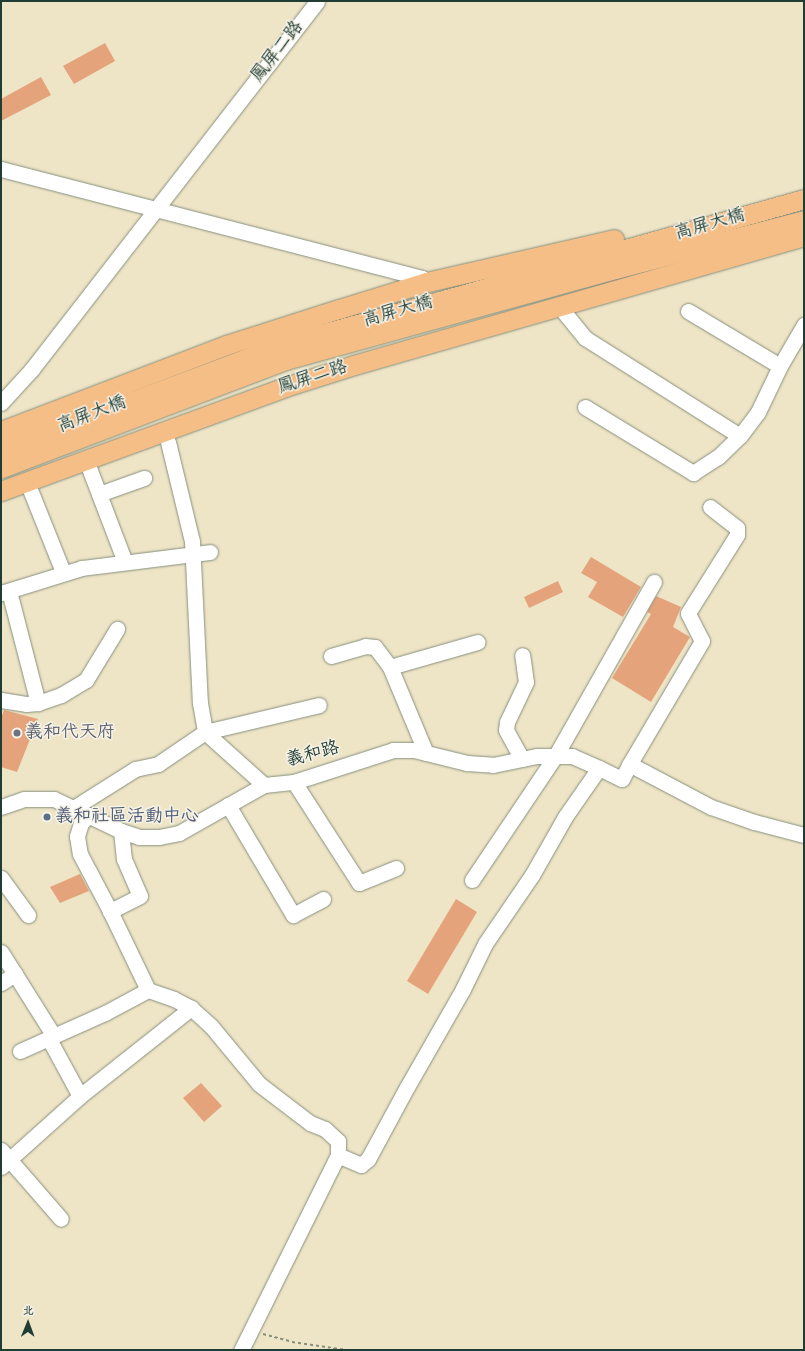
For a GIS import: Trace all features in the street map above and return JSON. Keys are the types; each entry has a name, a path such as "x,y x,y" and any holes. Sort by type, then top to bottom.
{"main road":[{"name":"高屏大橋","path":"427,282 612,240 804,185"},
{"name":"高屏大橋","path":"1,450 279,346 804,199"},
{"name":"高屏大橋","path":"1,468 285,360 600,273 804,220"},
{"name":"高屏大橋","path":"632,285 804,236"},
{"path":"1,431 226,344 427,282"},
{"name":"鳳屏二路","path":"1,491 285,387 632,285"}],"street":[{"name":"鳳屏二路","path":"1,403 32,369 156,211 317,1"},
{"path":"1,169 156,211 422,278 427,282"},
{"path":"559,306 585,338 740,436"},
{"path":"688,311 780,366"},
{"path":"585,407 693,473 718,457 740,436 758,412 780,366 804,325"},
{"path":"168,442 182,495 192,553 200,702 205,732 264,785"},
{"path":"86,460 125,562"},
{"path":"99,494 144,478"},
{"path":"27,482 63,572"},
{"path":"710,507 737,528 737,535 688,613 702,641 629,766 711,808 754,822 804,835"},
{"path":"38,703 5,592 63,572 125,562 210,552"},
{"path":"472,880 556,755 654,582"},
{"path":"1,700 26,704 38,703 61,695 86,680 117,629"},
{"path":"390,667 478,642"},
{"path":"331,656 370,646 375,647 390,667 426,753"},
{"path":"522,655 526,682 506,722 506,730 522,759"},
{"path":"75,807 135,769 158,764 205,732 319,705"},
{"name":"義和路","path":"1,807 38,798 54,799 75,807 121,831 139,837 158,837 180,833 264,785 294,782 393,750 426,753 467,763 493,765 522,759 556,755 572,756 622,779 629,766"},
{"path":"338,1155 361,1165 368,1159 410,1080 463,990 485,944 532,875 570,810 599,768"},
{"path":"294,782 359,883 396,868"},
{"path":"228,805 293,915 323,899"},
{"path":"89,815 81,823 77,836 80,854 110,911 148,990"},
{"path":"110,911 140,896 124,859 121,831"},
{"path":"1,878 28,915"},
{"path":"1,952 51,1038 80,1096"},
{"path":"1,983 15,974"},
{"path":"20,1051 51,1038 148,990 174,998 191,1008 211,1026 259,1084 310,1123 326,1130 338,1141 338,1155 241,1350"},
{"path":"61,1219 4,1159 80,1096 191,1008"}],"path":[{"path":"251,1330 292,1342 346,1350"}],"building":[{"path":"105,43 115,61 74,84 63,66"},
{"path":"41,77 51,95 1,121 1,99"},
{"path":"591,557 641,587 623,617 588,597 597,582 581,573"},
{"path":"558,581 563,592 529,608 524,597"},
{"path":"656,596 681,607 673,627 690,637 651,702 612,678 651,614 647,612"},
{"name":"義和代天府","path":"4,710 38,719 17,772 1,767 1,718"},
{"path":"80,874 89,891 60,903 50,887"},
{"path":"456,899 477,912 428,994 407,981"},
{"path":"201,1083 222,1106 204,1122 183,1098"}],"place":[{"name":"義和代天府","path":"17,733"},
{"name":"義和社區活動中心","path":"47,817"}]}
